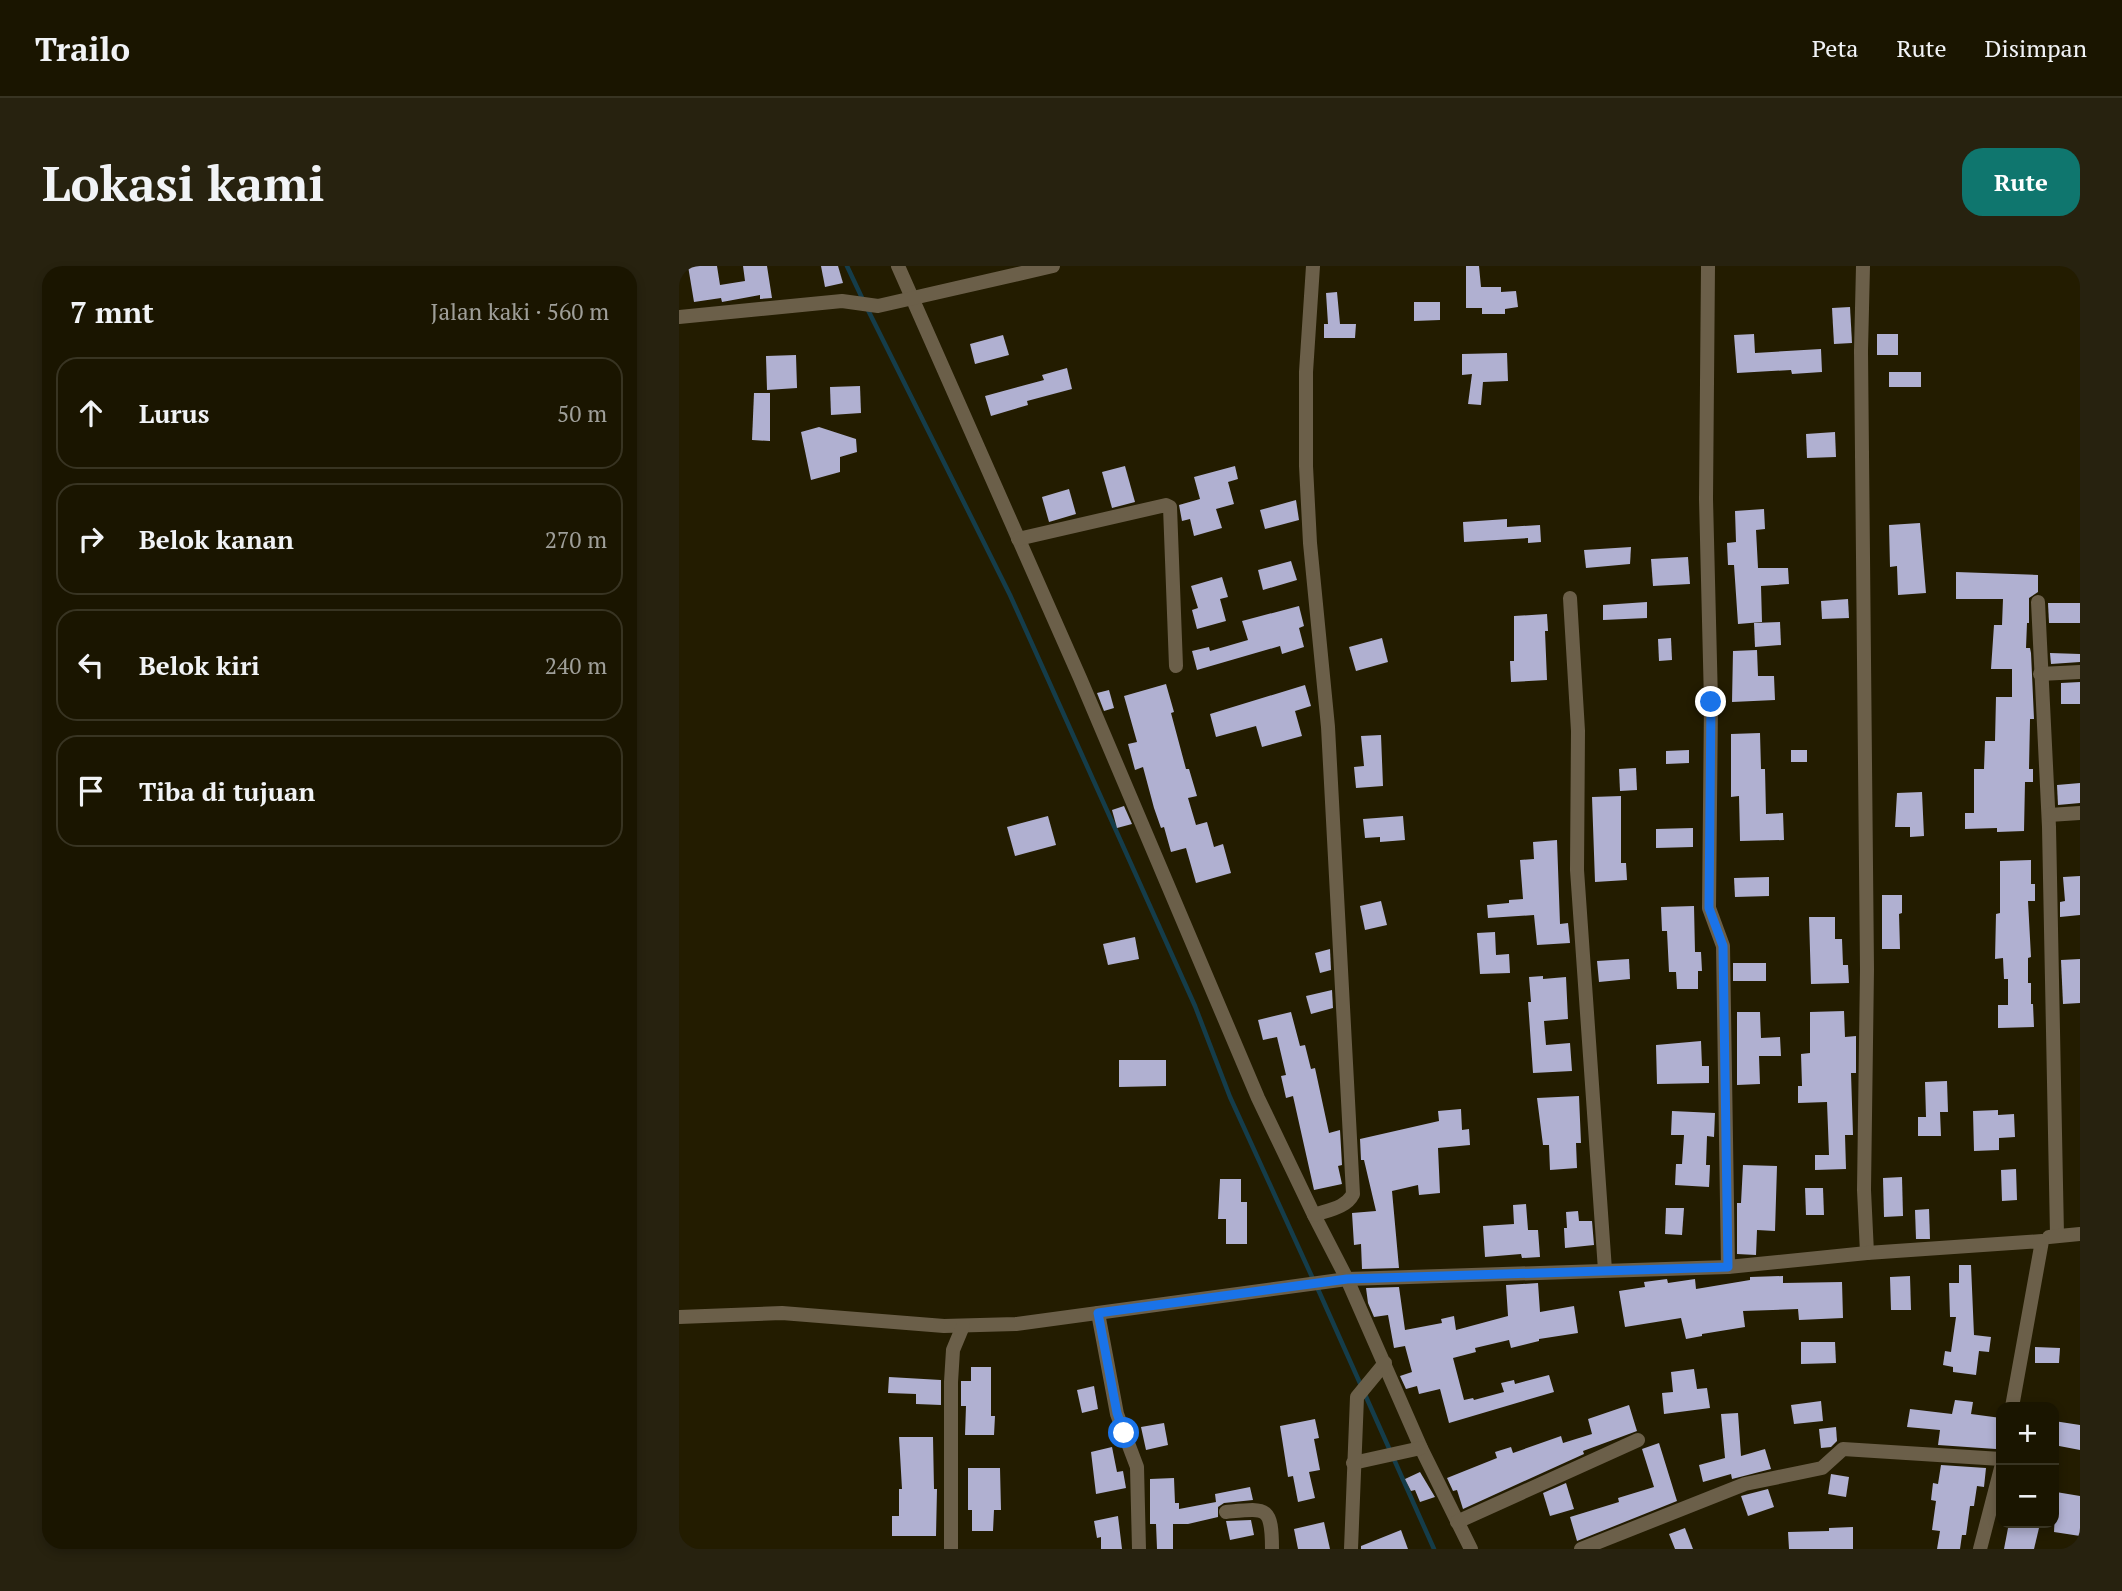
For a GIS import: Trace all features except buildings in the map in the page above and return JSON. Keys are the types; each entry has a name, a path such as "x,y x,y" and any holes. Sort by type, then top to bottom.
{"street":[{"path":"898,266 1129,790 1258,1098 1347,1279 1421,1448 1471,1549"},
{"path":"679,317 842,301 878,306 1053,266"},
{"path":"1313,266 1306,372 1306,466 1310,543 1328,727 1353,1194 1350,1201 1343,1205 1314,1215"},
{"path":"1708,266 1706,499 1711,702 1709,908 1723,946 1728,1267"},
{"path":"1863,266 1861,351 1867,955 1864,1190 1867,1253"},
{"path":"1018,539 1166,505 1170,507 1176,666"},
{"path":"1570,598 1578,731 1577,870 1605,1270"},
{"path":"2038,602 2049,815 2057,1235"},
{"path":"2040,674 2080,672"},
{"path":"2049,815 2080,813"},
{"path":"679,1317 782,1313 963,1326 1016,1324 1347,1279 1728,1267 1867,1253 2042,1241 2057,1235 2080,1234"},
{"path":"2013,1402 2042,1241"},
{"path":"1098,1313 1117,1413 1137,1467 1139,1549"},
{"path":"951,1549 951,1382 953,1350 963,1326"},
{"path":"1351,1549 1357,1397 1385,1363"},
{"path":"1457,1522 1638,1440"},
{"path":"1353,1463 1421,1448"},
{"path":"1581,1549 1745,1484 1822,1468 1843,1449 1996,1459"},
{"path":"1980,1549 1996,1487"},
{"path":"1226,1512 1258,1509 1268,1516 1272,1523 1272,1549"}],"waterway":[{"path":"847,266 863,300"},
{"path":"867,308 1010,595 1195,1006 1230,1097 1313,1279"},
{"path":"1317,1287 1434,1549"}],"route":[{"path":"1124,1433 1117,1413 1098,1313 1347,1279 1728,1267 1723,946 1709,908 1711,702"}]}
